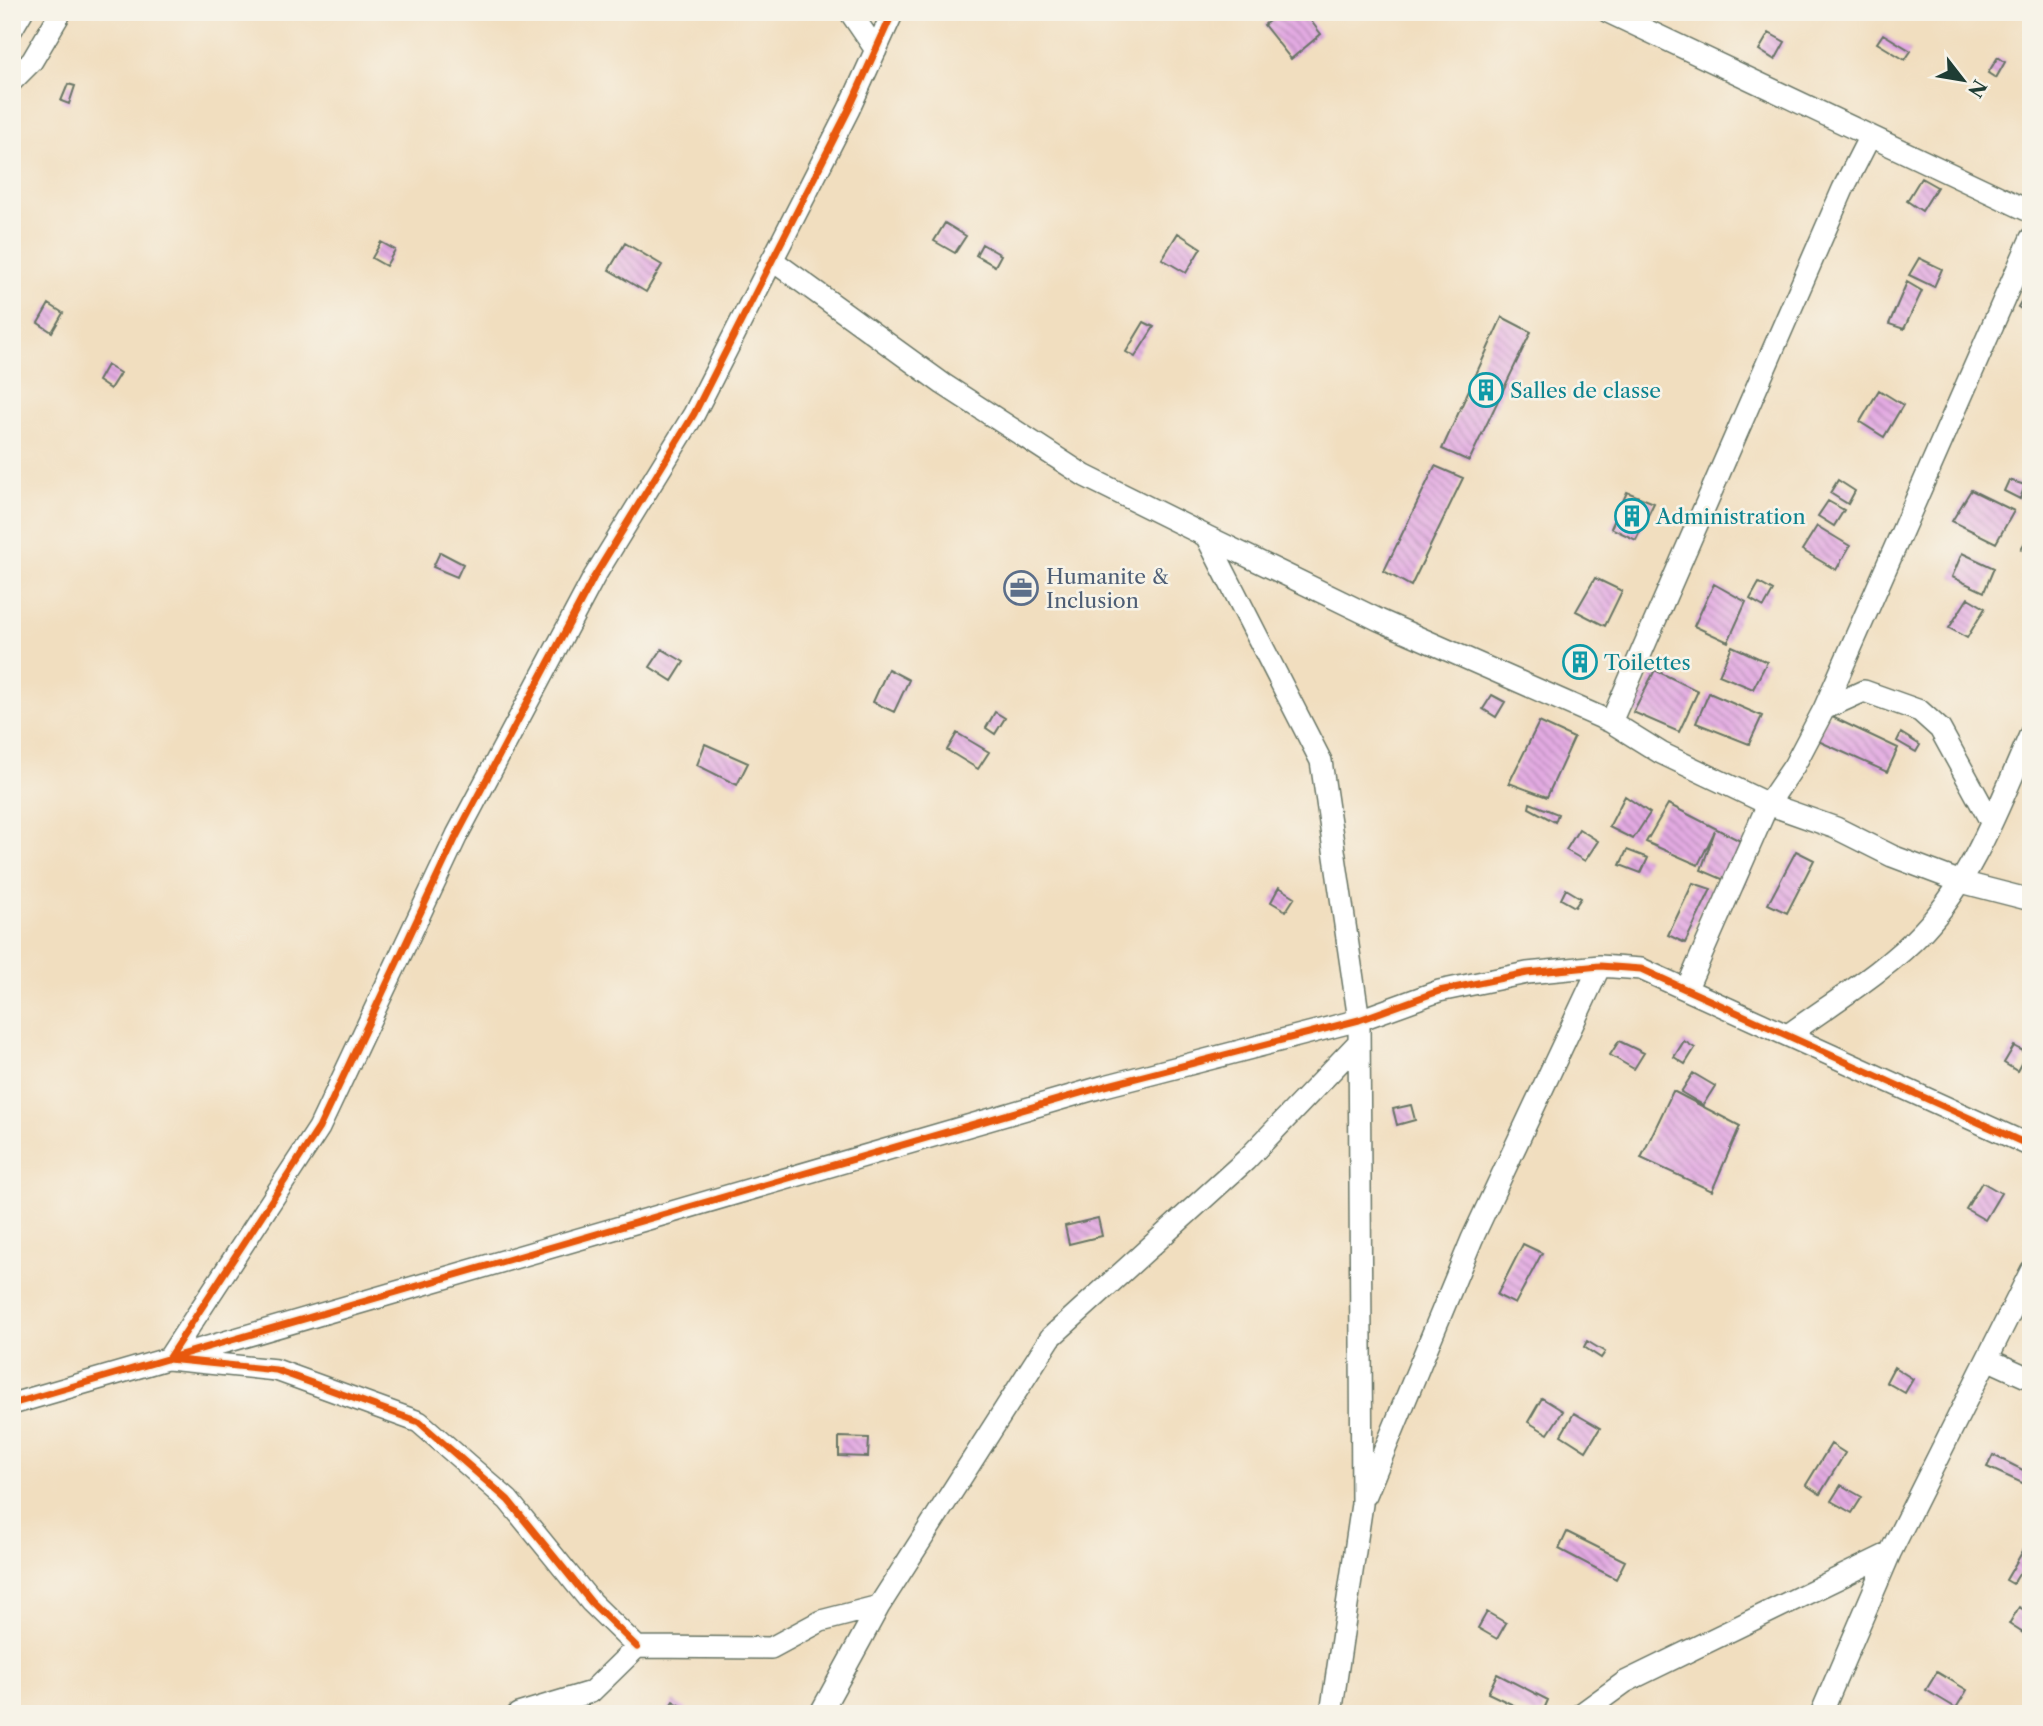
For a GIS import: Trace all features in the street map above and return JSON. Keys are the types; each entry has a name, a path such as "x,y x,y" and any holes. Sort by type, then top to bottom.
{"street":[{"path":"12,29 22,12"},
{"path":"12,81 33,61 61,12"},
{"path":"849,12 876,51"},
{"path":"168,1359 319,1128 457,835 594,577 694,414 893,12"},
{"path":"1609,12 2031,212"},
{"path":"1611,722 1843,189 1870,136"},
{"path":"1686,988 1768,804 1794,766 1824,709 2031,238"},
{"path":"772,260 943,384 1085,476 1379,620 1611,722 1661,753 1768,804 1825,824 1892,856 1961,882 2031,900"},
{"path":"1206,536 1321,761 1359,1020 1362,1504 1331,1714"},
{"path":"1824,709 1864,691 1920,711 1940,729 1991,822"},
{"path":"1788,1035 1902,951 1925,929 1961,882 2031,733"},
{"path":"12,1404 1105,1086 1359,1020 1439,991 1527,973 1600,966 1641,969 2031,1146"},
{"path":"1362,1504 1472,1239 1600,966"},
{"path":"820,1714 879,1606 1051,1337 1246,1160 1359,1042"},
{"path":"1821,1714 1890,1553 2031,1271"},
{"path":"168,1359 276,1370 419,1422 508,1500 592,1602 637,1647 771,1648 821,1620 879,1606"},
{"path":"1987,1359 2031,1379"},
{"path":"1581,1714 1625,1682 1890,1553"},
{"path":"518,1714 591,1692 637,1647"}],"building":[{"path":"1280,12 1304,12 1321,34 1291,59 1264,25"},
{"path":"1769,33 1785,42 1775,60 1759,50"},
{"path":"1883,34 1911,51 1905,60 1877,43"},
{"path":"1998,57 2005,62 1996,78 1988,73"},
{"path":"68,84 75,86 69,104 61,101"},
{"path":"1921,178 1937,187 1922,211 1907,201"},
{"path":"945,223 966,236 955,253 934,241"},
{"path":"1178,233 1201,248 1186,273 1162,259"},
{"path":"381,242 395,250 386,266 372,258"},
{"path":"625,243 662,265 646,292 609,270"},
{"path":"982,244 1001,255 995,266 976,255"},
{"path":"1919,258 1942,269 1934,287 1909,275"},
{"path":"1907,282 1922,291 1904,329 1889,324"},
{"path":"2031,284 2031,315 2018,307"},
{"path":"49,304 63,313 52,332 38,323"},
{"name":"Salles de classe","path":"1502,317 1531,332 1469,461 1442,449"},
{"path":"1144,322 1154,327 1135,357 1126,352"},
{"path":"107,365 120,373 110,389 98,381"},
{"path":"1879,390 1903,405 1884,437 1860,422"},
{"path":"1435,466 1463,478 1411,586 1384,571"},
{"path":"1838,480 1855,491 1848,504 1830,493"},
{"path":"2009,480 2025,485 2020,499 2004,491"},
{"path":"1971,490 2014,511 1996,543 1952,521"},
{"name":"Administration","path":"1627,492 1654,503 1636,540 1611,528"},
{"path":"1828,501 1844,510 1834,526 1818,516"},
{"path":"1817,526 1850,546 1836,570 1802,550"},
{"path":"2031,532 2031,555 2021,549"},
{"path":"440,552 463,564 457,577 433,567"},
{"path":"1962,553 1994,568 1984,592 1952,577"},
{"path":"1595,578 1622,591 1605,626 1576,611"},
{"path":"1759,583 1773,591 1764,607 1750,599"},
{"path":"1714,584 1746,602 1728,642 1694,626"},
{"path":"1968,598 1985,608 1967,638 1949,628"},
{"path":"1732,646 1767,662 1753,689 1719,675"},
{"path":"662,649 684,662 672,681 650,667"},
{"name":"Toilettes","path":"1584,656 1587,663 1576,667 1573,661"},
{"path":"888,669 909,680 894,712 873,702"},
{"path":"1655,670 1698,691 1679,732 1633,712"},
{"path":"1709,693 1762,716 1749,744 1696,723"},
{"path":"1492,695 1505,702 1496,717 1483,709"},
{"path":"995,712 1005,718 995,734 986,728"},
{"path":"1828,715 1898,748 1887,772 1816,740"},
{"path":"1539,722 1574,738 1547,797 1509,783"},
{"path":"957,733 989,752 978,769 947,750"},
{"path":"1901,733 1920,745 1916,752 1897,741"},
{"path":"705,744 748,763 737,785 697,765"},
{"path":"1625,796 1650,813 1633,839 1609,827"},
{"path":"1530,803 1558,814 1555,822 1529,808"},
{"path":"1668,804 1758,850 1743,888 1701,870 1715,831 1698,865 1646,842"},
{"path":"1579,829 1598,841 1585,861 1566,850"},
{"path":"1627,850 1648,858 1641,873 1620,865"},
{"path":"1796,851 1814,860 1787,913 1768,904"},
{"path":"1693,883 1711,889 1685,943 1668,935"},
{"path":"1279,887 1295,897 1286,911 1271,902"},
{"path":"1566,889 1581,898 1575,907 1561,899"},
{"path":"1619,1041 1644,1053 1634,1069 1610,1055"},
{"path":"1684,1041 1695,1048 1685,1064 1674,1057"},
{"path":"2014,1046 2027,1053 2017,1071 2004,1063"},
{"path":"1693,1073 1715,1086 1703,1105 1681,1092"},
{"path":"1673,1091 1740,1126 1712,1191 1641,1158"},
{"path":"1411,1105 1415,1120 1397,1125 1393,1109"},
{"path":"1982,1182 2001,1193 1985,1220 1966,1209"},
{"path":"1098,1218 1102,1236 1069,1244 1065,1226"},
{"path":"1523,1244 1542,1253 1515,1304 1497,1295"},
{"path":"1587,1341 1605,1352 1601,1358 1584,1347"},
{"path":"1894,1367 1913,1379 1905,1393 1886,1382"},
{"path":"1542,1398 1563,1411 1548,1434 1528,1422"},
{"path":"1574,1413 1600,1428 1586,1451 1561,1435"},
{"path":"839,1437 869,1438 868,1457 839,1456"},
{"path":"1831,1444 1845,1453 1820,1494 1806,1485"},
{"path":"1993,1455 2031,1474 2031,1487 1987,1467"},
{"path":"1841,1485 1862,1497 1852,1513 1831,1501"},
{"path":"1567,1532 1625,1561 1616,1579 1559,1549"},
{"path":"2024,1549 2031,1555 2013,1584 2006,1580"},
{"path":"2019,1607 2031,1614 2023,1633 2009,1624"},
{"path":"1487,1612 1506,1623 1497,1639 1478,1628"},
{"path":"1937,1672 1967,1690 1956,1708 1926,1690"},
{"path":"1497,1674 1548,1700 1542,1714 1532,1714 1488,1693"},
{"path":"673,1701 687,1709 684,1714 665,1714"}],"cycle path":[{"path":"637,1647 591,1602 508,1500 419,1422 276,1370 168,1359 319,1128 457,835 594,577 694,414 849,109 893,12"},
{"path":"12,1404 1105,1086 1359,1020 1439,991 1527,973 1600,966 1641,969 2031,1146"}],"place":[{"name":"Salles de classe","path":"1486,390"},
{"name":"Administration","path":"1632,516"},
{"name":"Humanite & Inclusion","path":"1021,588"},
{"name":"Toilettes","path":"1580,662"}]}
